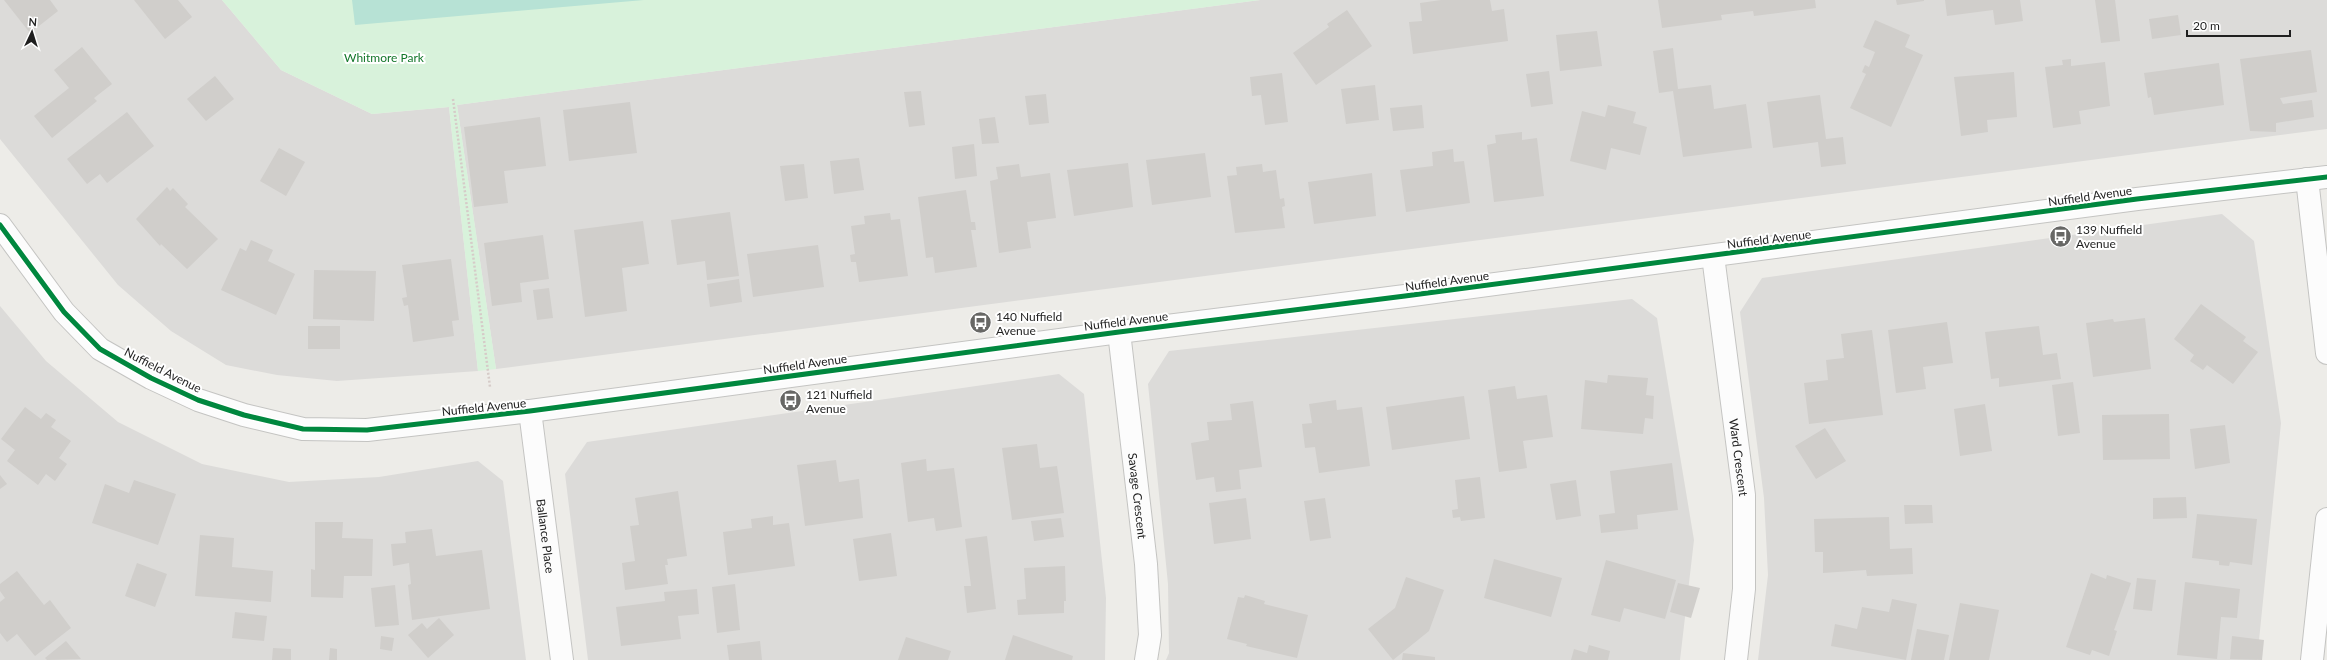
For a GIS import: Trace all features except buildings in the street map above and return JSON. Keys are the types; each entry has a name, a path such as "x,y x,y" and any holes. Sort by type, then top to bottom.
{"street":[{"name":"Nuffield Avenue","path":"0,225 64,312 100,348 151,378 198,400 244,415 303,429 367,430 530,411 1119,332 1713,256 2137,199 2317,178"},
{"path":"2317,178 2327,353"},
{"name":"Ward Crescent","path":"1713,256 1744,494 1744,590 1736,660"},
{"name":"Savage Crescent","path":"1119,332 1146,564 1150,635 1146,660"},
{"name":"Ballance Place","path":"530,411 562,660"},
{"path":"2312,660 2327,519"}],"path":[{"path":"453,99 486,363 495,415"}],"shaded area":[{"path":"0,0 222,0 281,70 372,114 449,107 478,371 337,381 277,375 226,365 171,331 118,285 0,139"},
{"path":"1260,0 2327,0 2327,129 496,369 457,105"},
{"path":"2222,214 2254,241 2281,423 2257,660 1758,660 1768,575 1764,498 1740,312 1762,278"},
{"path":"1632,299 1657,318 1694,540 1680,660 1166,660 1169,653 1168,584 1148,384 1169,351"},
{"path":"0,306 46,361 118,422 202,464 289,482 379,477 478,461 503,481 526,660 0,660"},
{"path":"1059,374 1084,394 1106,598 1105,660 588,660 565,474 587,442"}],"green space":[{"name":"Whitmore Park","path":"222,0 1260,0 457,105 496,369 478,371 449,107 372,114 281,70"},
{"path":"352,0 644,0 355,25"}],"cycle path":[{"path":"0,225 64,312 100,349 151,378 198,400 244,415 303,429 367,430 530,411 1119,332 1405,296 2137,199 2327,177"}],"place":[{"name":"139 Nuffield Avenue","path":"2060,236"},
{"name":"140 Nuffield Avenue","path":"981,323"},
{"name":"121 Nuffield Avenue","path":"790,401"}]}
